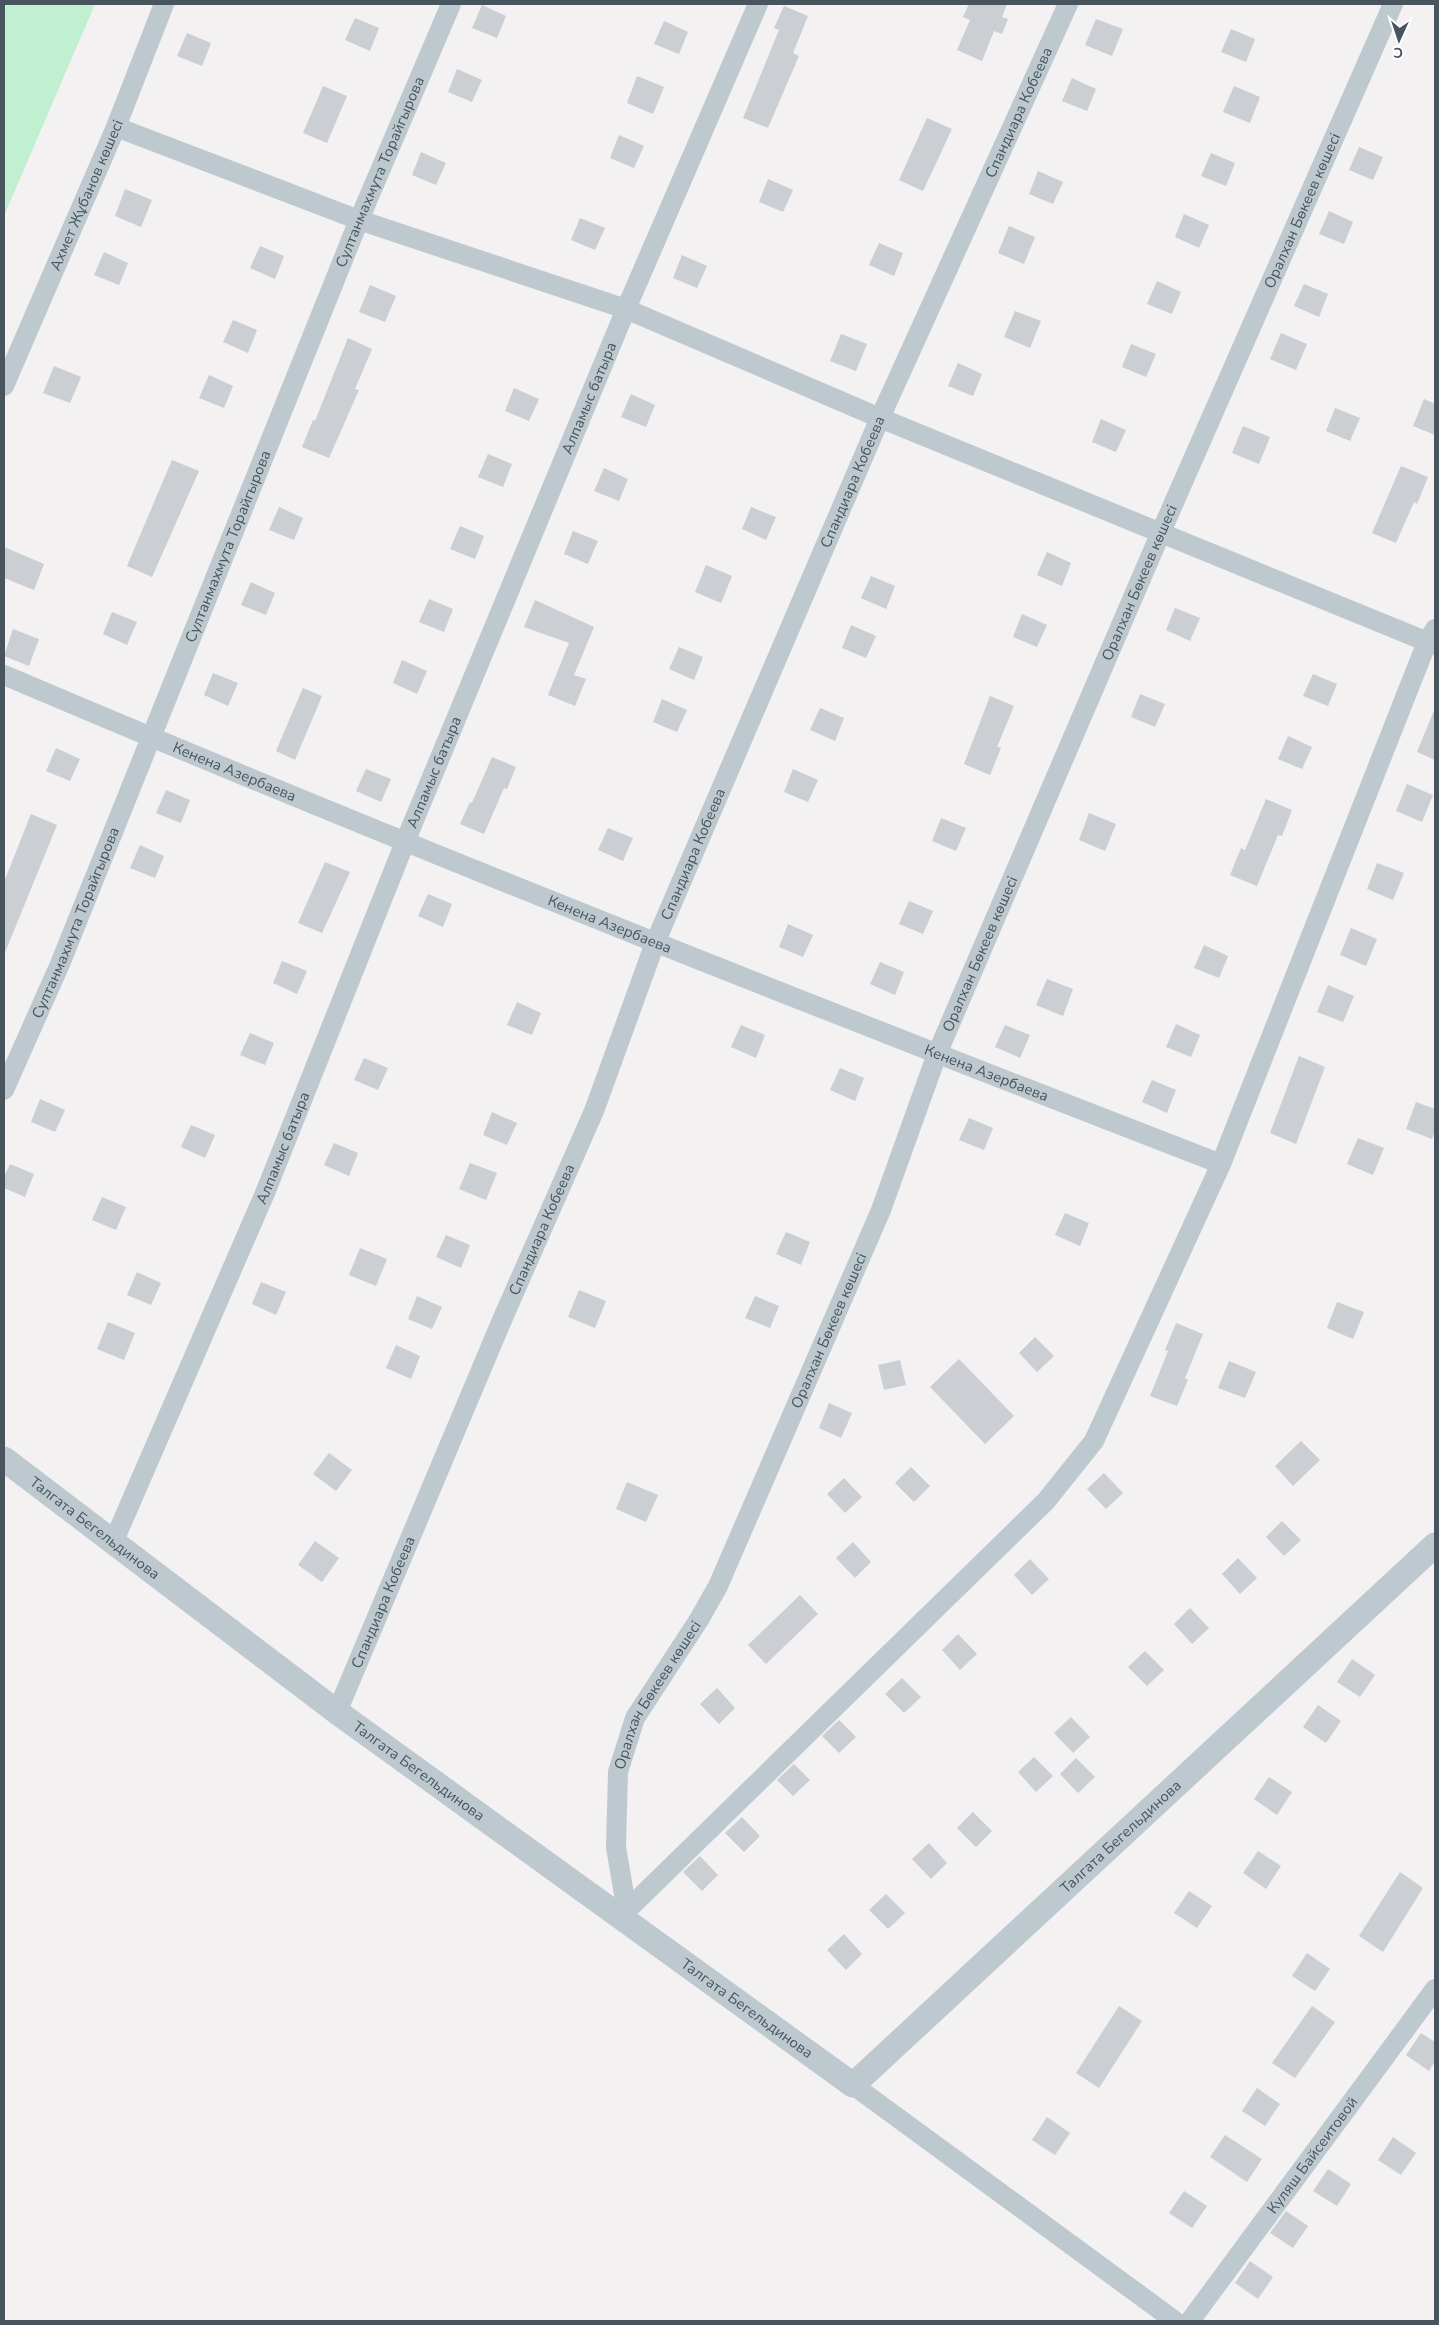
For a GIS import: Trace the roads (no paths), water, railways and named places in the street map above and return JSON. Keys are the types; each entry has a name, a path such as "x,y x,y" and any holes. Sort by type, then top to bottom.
{"street":[{"name":"Ахмет Жұбанов көшесі","path":"4,386 116,127 164,4"},
{"name":"Султанмахмута Торайгырова","path":"4,1090 60,964 359,220 451,4"},
{"name":"Алпамыс батыра","path":"112,1543 265,1193 405,842 626,309 758,4"},
{"name":"Спандиара Кобеева","path":"337,1712 502,1320 594,1111 655,943 880,418 1068,4"},
{"name":"Оралхан Бөкеев көшесі","path":"624,1914 616,1846 618,1772 635,1718 700,1618 718,1586 881,1210 937,1054 1161,532 1393,4"},
{"path":"116,127 359,220 626,309 880,418 1161,532 1433,639 1221,1164 1094,1441 1046,1501 624,1914"},
{"name":"Кенена Азербаева","path":"4,674 405,842 655,943 1221,1164"},
{"name":"Талгата Бегельдинова","path":"4,1459 112,1543 337,1712 624,1914 853,2085 1435,1545"},
{"name":"Куляш Байсеитовой","path":"1190,2321 1435,1989"},
{"path":"853,2085 1175,2321"}]}
